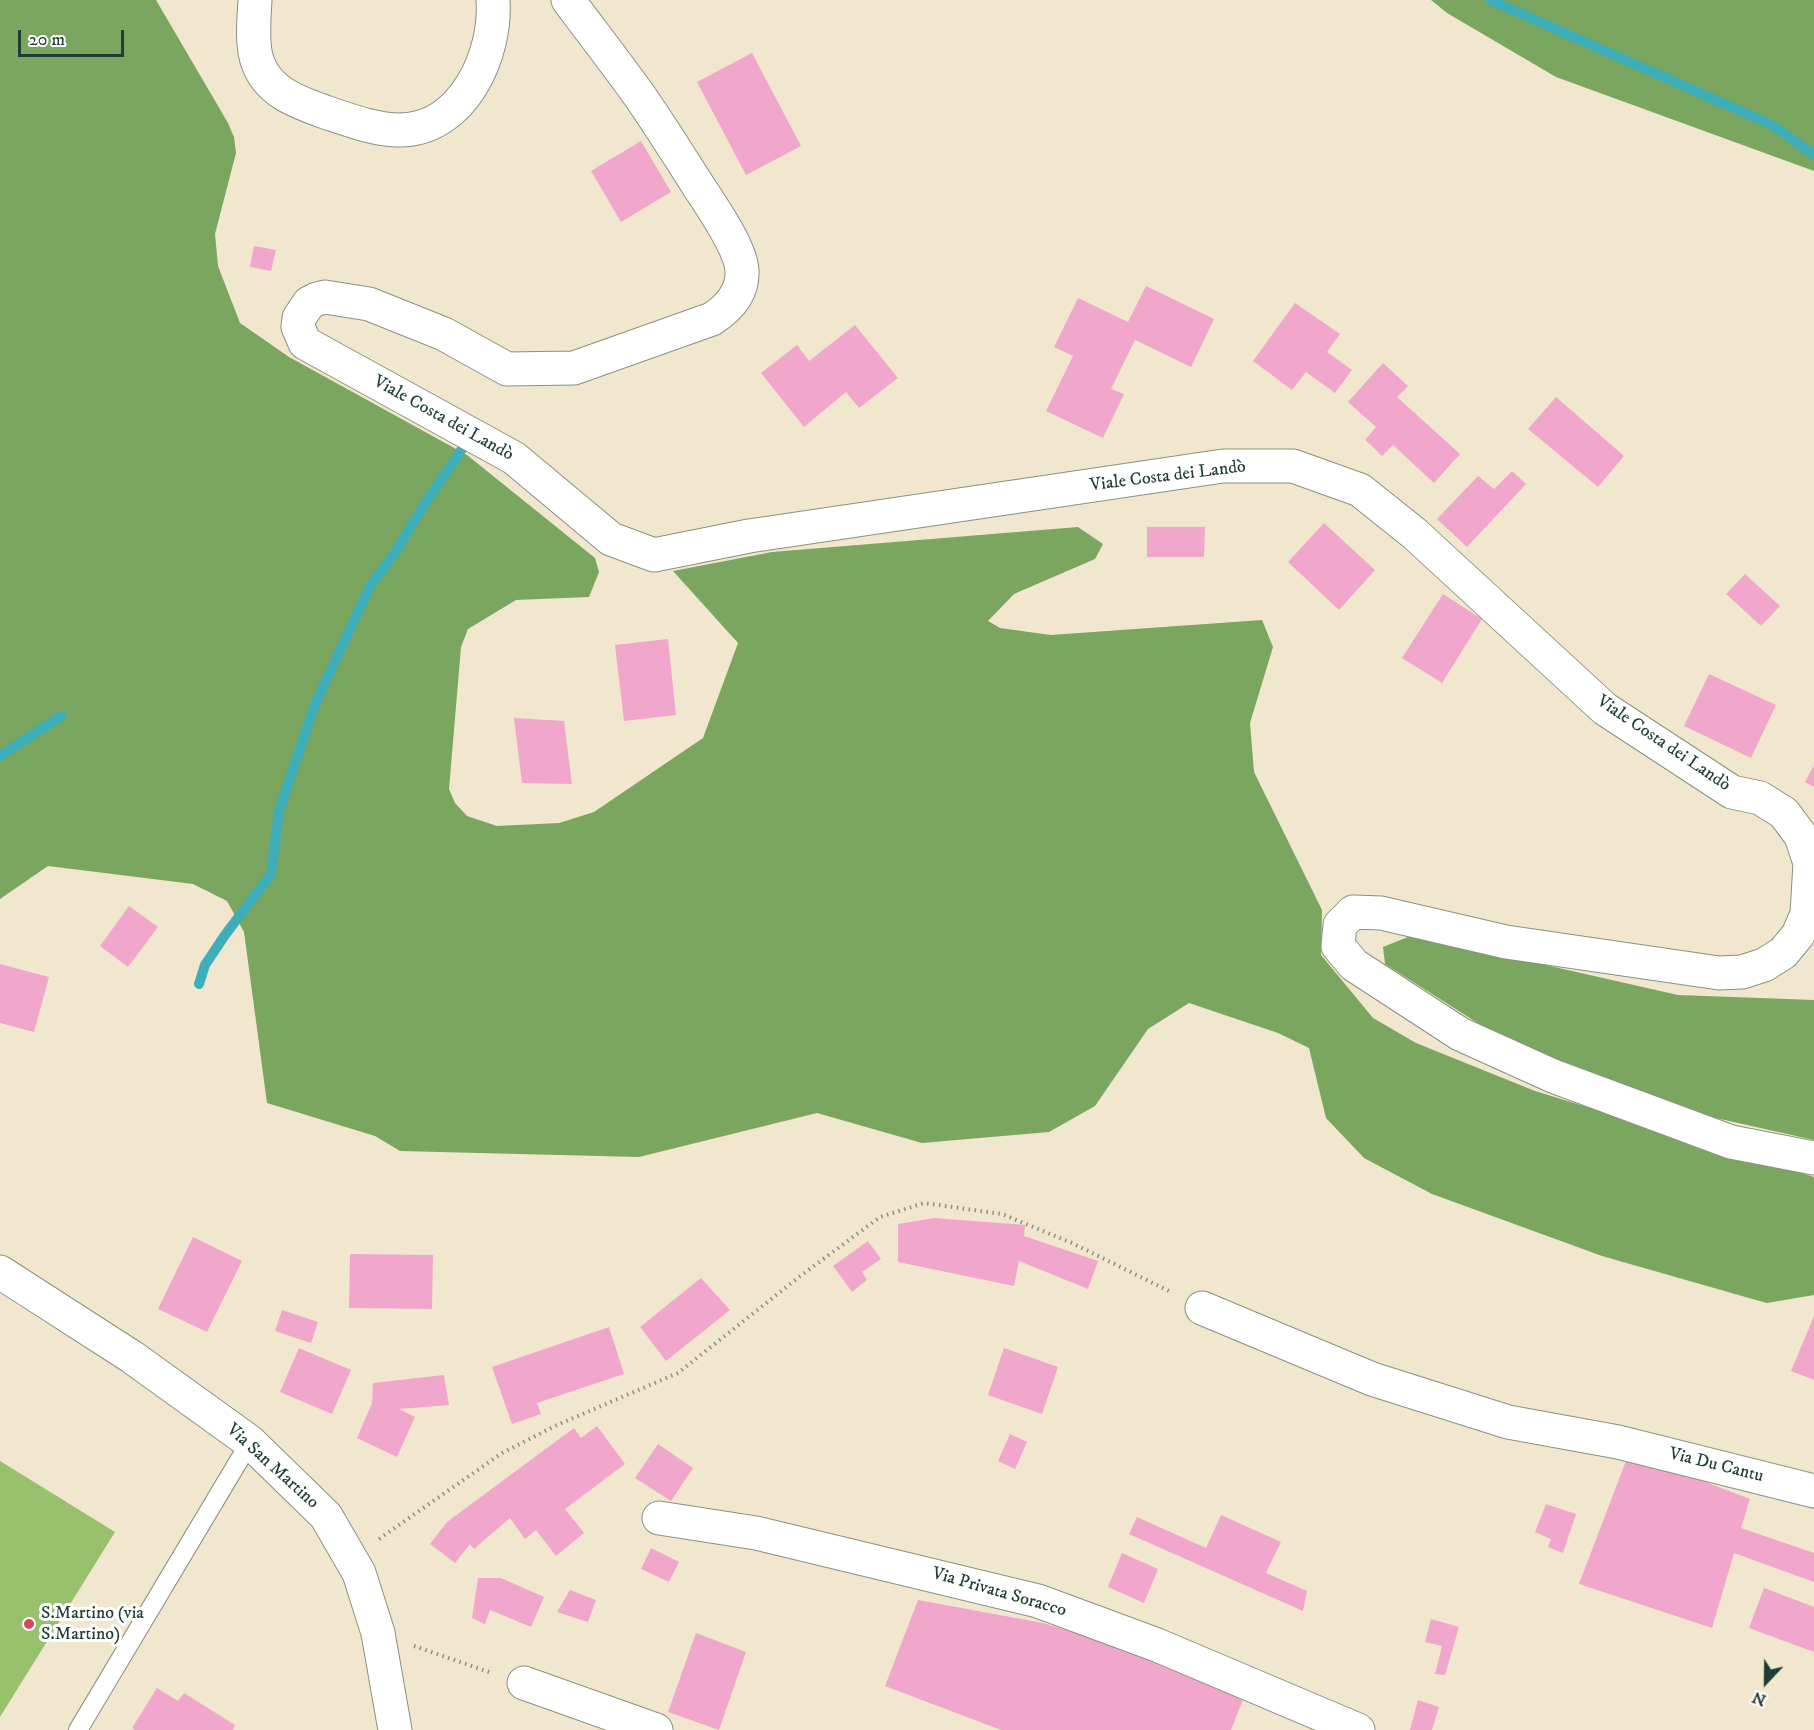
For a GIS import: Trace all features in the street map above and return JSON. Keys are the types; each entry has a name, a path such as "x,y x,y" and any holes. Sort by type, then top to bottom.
{"street":[{"path":"255,0 253,30 257,63 272,86 290,99 358,123 401,130 430,124 450,111 470,88 484,62 494,16 493,0"},
{"name":"Viale Costa dei Landò","path":"568,0 640,97 709,202 733,245 740,258 742,272 740,287 734,300 712,319 574,368 507,369 444,334 369,304 325,297 309,303 299,318 298,327 305,343 514,458 611,539 654,555 749,536 1223,466 1293,466 1360,490 1415,534 1605,709 1732,792 1760,798 1784,813 1801,836 1810,863 1809,891 1807,914 1798,935 1783,953 1764,965 1742,972 1719,973 1506,942 1381,913 1353,912 1340,925 1338,946 1354,965 1460,1034 1552,1076 1731,1142 1814,1158"},
{"name":"Via San Martino","path":"0,1272 132,1358 250,1442 326,1516 359,1573 378,1633 394,1730"},
{"name":"Via Du Cantu","path":"1202,1308 1372,1379 1508,1422 1618,1442 1814,1491"},
{"name":"Via Privata Soracco","path":"659,1518 756,1533 1038,1601 1157,1645 1358,1730"},
{"path":"524,1683 656,1730"}],"lane":[{"path":"78,1730 250,1442"}],"path":[{"path":"350,1557 502,1453 557,1425 678,1373 799,1277 880,1217 924,1203 1002,1214 1039,1227 1202,1308"},
{"path":"378,1633 524,1683"}],"green space":[{"path":"0,0 156,0 234,137 236,153 215,234 218,266 240,323 289,357 467,455 595,558 599,572 589,597 516,600 468,629 461,647 449,789 455,803 467,816 497,826 559,823 594,812 703,738 738,643 673,571 772,552 1078,527 1103,544 1095,559 1014,594 988,621 1000,628 1051,635 1262,620 1273,647 1250,723 1254,772 1322,910 1321,955 1373,1018 1416,1043 1535,1091 1814,1177 1814,1295 1767,1303 1602,1256 1432,1194 1364,1158 1326,1118 1309,1048 1278,1033 1189,1003 1148,1029 1095,1106 1049,1132 922,1143 817,1113 639,1157 400,1151 375,1136 267,1103 244,932 227,901 193,884 48,866 0,899"},
{"path":"1431,0 1814,0 1814,171 1556,77 1447,13"},
{"path":"1413,935 1678,995 1814,1000 1814,1140 1698,1114 1498,1036 1385,964 1383,947"},
{"name":"S.Martino (via S.Martino)","path":"0,1461 115,1532 0,1717"}],"building":[{"path":"752,53 801,146 746,175 697,82"},
{"path":"641,141 671,192 621,222 591,171"},
{"path":"254,246 276,250 271,271 250,267"},
{"path":"1146,286 1214,319 1191,367 1135,340 1111,389 1124,394 1103,438 1046,411 1073,356 1054,347 1078,298 1128,322"},
{"path":"1295,303 1340,334 1327,352 1352,370 1335,393 1306,372 1292,390 1253,361"},
{"path":"855,325 898,378 859,408 846,392 804,427 761,373 797,345 809,361"},
{"path":"1383,363 1408,386 1397,397 1460,454 1434,483 1393,445 1382,456 1365,440 1376,427 1348,402"},
{"path":"1556,397 1624,456 1598,487 1528,429"},
{"path":"1512,471 1526,484 1467,547 1437,519 1478,476 1494,489"},
{"path":"1324,523 1375,570 1339,610 1288,562"},
{"path":"1147,527 1205,527 1204,557 1147,557"},
{"path":"1745,574 1780,606 1761,626 1726,594"},
{"path":"1443,594 1482,619 1442,683 1402,658"},
{"path":"668,639 676,715 624,721 615,645"},
{"path":"1709,674 1776,705 1751,758 1684,726"},
{"path":"514,718 564,721 572,784 522,783"},
{"path":"1814,765 1814,787 1805,782"},
{"path":"129,906 158,927 128,967 100,946"},
{"path":"0,964 49,977 34,1032 0,1023"},
{"path":"934,1218 1025,1225 1024,1236 1098,1261 1088,1289 1019,1261 1014,1286 898,1262 898,1224"},
{"path":"193,1237 242,1261 207,1332 158,1309"},
{"path":"868,1241 881,1259 862,1272 867,1280 852,1292 833,1266"},
{"path":"350,1254 433,1255 432,1309 349,1308"},
{"path":"701,1278 730,1310 666,1361 640,1327"},
{"path":"282,1310 318,1322 311,1343 275,1331"},
{"path":"1814,1316 1814,1380 1791,1371"},
{"path":"609,1327 624,1374 537,1403 541,1414 512,1424 492,1367"},
{"path":"299,1348 351,1370 332,1414 280,1392"},
{"path":"1004,1348 1058,1367 1042,1414 988,1395"},
{"path":"444,1375 449,1405 399,1409 415,1417 397,1457 357,1438 372,1403 373,1383"},
{"path":"597,1426 625,1464 565,1509 584,1533 556,1556 536,1530 525,1539 510,1518 474,1549 470,1544 455,1563 430,1544 447,1522 574,1428 581,1438"},
{"path":"1010,1434 1027,1442 1015,1469 998,1461"},
{"path":"658,1444 693,1468 671,1501 635,1478"},
{"path":"1629,1453 1750,1499 1741,1528 1814,1553 1814,1582 1734,1553 1712,1628 1579,1584"},
{"path":"1546,1504 1576,1514 1563,1553 1548,1547 1551,1539 1535,1532"},
{"path":"1221,1515 1281,1542 1266,1573 1307,1591 1303,1611 1129,1534 1137,1517 1206,1548"},
{"path":"651,1548 679,1562 669,1582 641,1569"},
{"path":"1122,1553 1158,1569 1144,1603 1108,1587"},
{"path":"478,1578 501,1578 544,1597 531,1627 490,1610 485,1624 472,1618"},
{"path":"1764,1588 1814,1607 1814,1652 1749,1628"},
{"path":"570,1590 596,1600 588,1622 557,1612"},
{"path":"918,1600 1043,1623 1104,1642 1244,1697 1231,1730 1001,1730 885,1686"},
{"path":"1431,1619 1459,1627 1445,1675 1435,1674 1442,1646 1425,1642"},
{"path":"696,1633 746,1652 719,1730 668,1712"},
{"path":"157,1688 178,1701 184,1693 235,1725 233,1730 135,1730 132,1728"},
{"path":"1418,1700 1439,1707 1432,1730 1410,1730"}],"waterway":[{"path":"1490,0 1772,125 1814,155"},
{"path":"199,984 205,965 271,874 279,811 315,704 370,586 394,554 466,443"},
{"path":"0,756 61,716"}],"place":[{"name":"S.Martino (via S.Martino)","path":"29,1624"}]}
